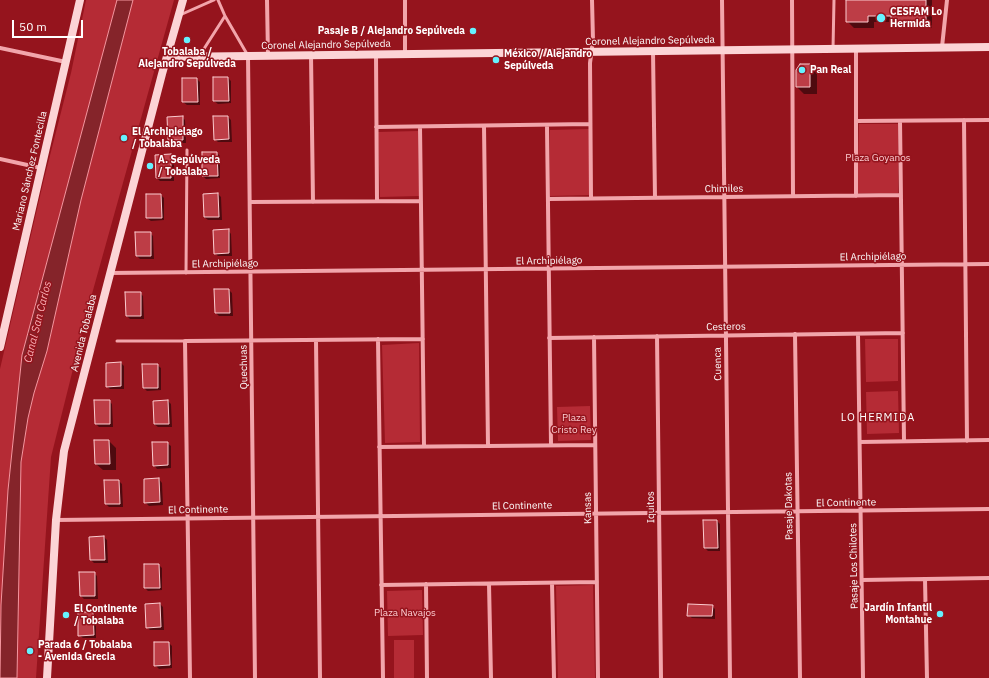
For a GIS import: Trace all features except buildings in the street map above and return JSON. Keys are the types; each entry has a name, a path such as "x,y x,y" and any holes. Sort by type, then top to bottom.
{"street":[{"name":"Mariano Sánchez Fontecilla","path":"0,347 67,62 80,0"},
{"name":"Avenida Tobalaba","path":"47,678 56,520 64,451 109,273 167,57 184,0"},
{"path":"267,0 268,56"},
{"path":"405,0 405,54"},
{"path":"591,198 590,62 592,40 592,0"},
{"name":"Cuenca","path":"722,0 730,678"},
{"path":"792,0 793,196"},
{"path":"942,48 947,0"},
{"name":"Coronel Alejandro Sepúlveda","path":"167,57 989,47"},
{"path":"0,48 67,62"},
{"path":"856,49 856,196"},
{"path":"653,51 655,198"},
{"path":"376,54 377,201"},
{"path":"311,55 313,202"},
{"name":"Quechuas","path":"248,56 255,678"},
{"path":"900,120 904,441"},
{"path":"964,120 967,441"},
{"path":"856,121 989,120"},
{"path":"376,127 590,124"},
{"path":"547,125 551,445"},
{"path":"484,126 488,446"},
{"path":"420,127 424,446"},
{"path":"0,159 41,168"},
{"name":"Chimiles","path":"548,199 901,196"},
{"path":"250,202 421,201"},
{"name":"El Archipiélago","path":"109,273 989,264"},
{"name":"Cesteros","path":"549,338 902,333"},
{"name":"Pasaje Dakotas","path":"795,334 800,678"},
{"name":"Pasaje Los Chilotes","path":"858,334 864,678"},
{"name":"Iquitos","path":"657,336 661,678"},
{"name":"Kansas","path":"594,337 598,678"},
{"path":"378,339 383,678"},
{"path":"190,678 185,341 423,339"},
{"path":"316,340 320,678"},
{"path":"860,442 989,440"},
{"path":"379,447 595,445"},
{"name":"El Continente","path":"56,520 989,509"},
{"path":"862,580 989,578"},
{"path":"925,579 927,678"},
{"path":"381,585 597,582"},
{"path":"552,583 554,678"},
{"path":"426,584 427,678"},
{"path":"489,584 490,678"}],"lane":[{"path":"179,16 214,0"},
{"path":"218,0 225,16 248,56"},
{"path":"833,49 834,0"},
{"path":"199,56 225,16"},
{"path":"186,273 187,150"},
{"path":"117,341 185,341"}],"green space":[{"path":"86,0 117,0 22,355 8,490 0,625 0,369 44,179 71,73"},
{"path":"133,0 174,0 90,301 51,457 36,678 17,678 21,462 28,418 47,351 81,200"},
{"name":"Plaza Goyanos","path":"859,124 898,124 898,193 857,193"},
{"path":"589,129 589,195 550,196 550,130"},
{"path":"418,131 419,196 380,197 378,132"},
{"path":"865,339 898,339 898,381 866,382"},
{"path":"419,343 420,442 385,443 382,345"},
{"path":"898,391 899,433 867,434 866,392"},
{"name":"Plaza Cristo Rey","path":"590,406 591,440 558,441 557,407"},
{"path":"593,585 595,678 558,678 556,586"},
{"name":"Plaza Navajos","path":"422,590 423,635 388,636 387,591"},
{"path":"394,640 414,640 414,678 394,678"}],"water":[{"name":"Canal San Carlos","path":"117,0 133,0 81,200 47,351 34,393 28,418 21,462 17,678 0,678 1,605 8,490 22,355"}],"place":[{"name":"CESFAM Lo Hermida","path":"881,18"},
{"name":"Pasaje B / Alejandro Sepúlveda","path":"473,31"},
{"name":"Tobalaba / Alejandro Sepúlveda","path":"187,40"},
{"name":"México / Alejandro Sepúlveda","path":"496,60"},
{"name":"Pan Real","path":"802,70"},
{"name":"El Archipielago / Tobalaba","path":"124,138"},
{"name":"A. Sepúlveda / Tobalaba","path":"150,166"},
{"name":"Jardín Infantil Montahue","path":"940,614"},
{"name":"El Continente / Tobalaba","path":"66,615"},
{"name":"Parada 6 / Tobalaba - Avenida Grecia","path":"30,651"}],"district":[{"name":"LO HERMIDA","path":"878,418"}]}
